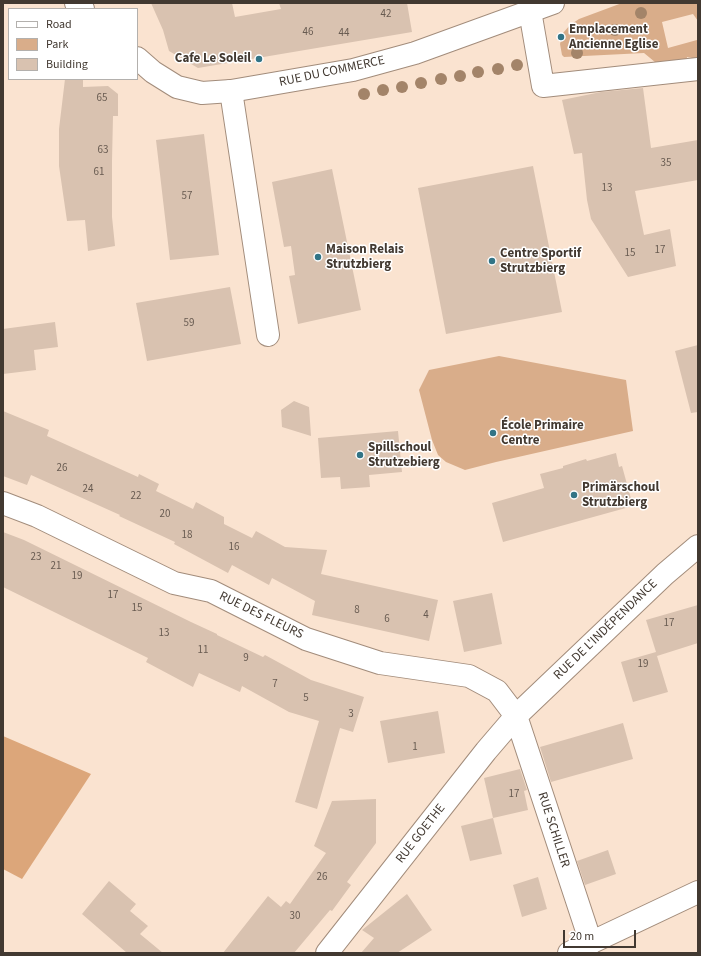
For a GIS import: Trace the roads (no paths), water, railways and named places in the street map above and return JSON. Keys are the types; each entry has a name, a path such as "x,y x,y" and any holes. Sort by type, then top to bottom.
{"street":[{"name":"RUE DU COMMERCE","path":"138,59 153,72 177,87 202,93 231,91 353,70 415,53 553,3"},
{"path":"530,11 543,86 698,69"},
{"path":"231,91 268,335"},
{"name":"RUE DES FLEURS","path":"3,503 36,516 174,583 210,592 306,639 380,663 469,676 497,691 516,716"},
{"name":"RUE DE L'INDÉPENDANCE","path":"516,716 665,574 698,546"},
{"name":"RUE SCHILLER","path":"516,716 591,943"},
{"name":"RUE GOETHE","path":"327,953 486,751 516,716"},
{"path":"569,953 698,892"}],"place":[{"name":"Emplacement Ancienne Eglise","path":"561,37"},
{"name":"Cafe Le Soleil","path":"259,59"},
{"name":"Maison Relais Strutzbierg","path":"318,257"},
{"name":"Centre Sportif Strutzbierg","path":"492,261"},
{"name":"École Primaire Centre","path":"493,433"},
{"name":"Spillschoul Strutzebierg","path":"360,455"},
{"name":"Primärschoul Strutzbierg","path":"574,495"}]}
